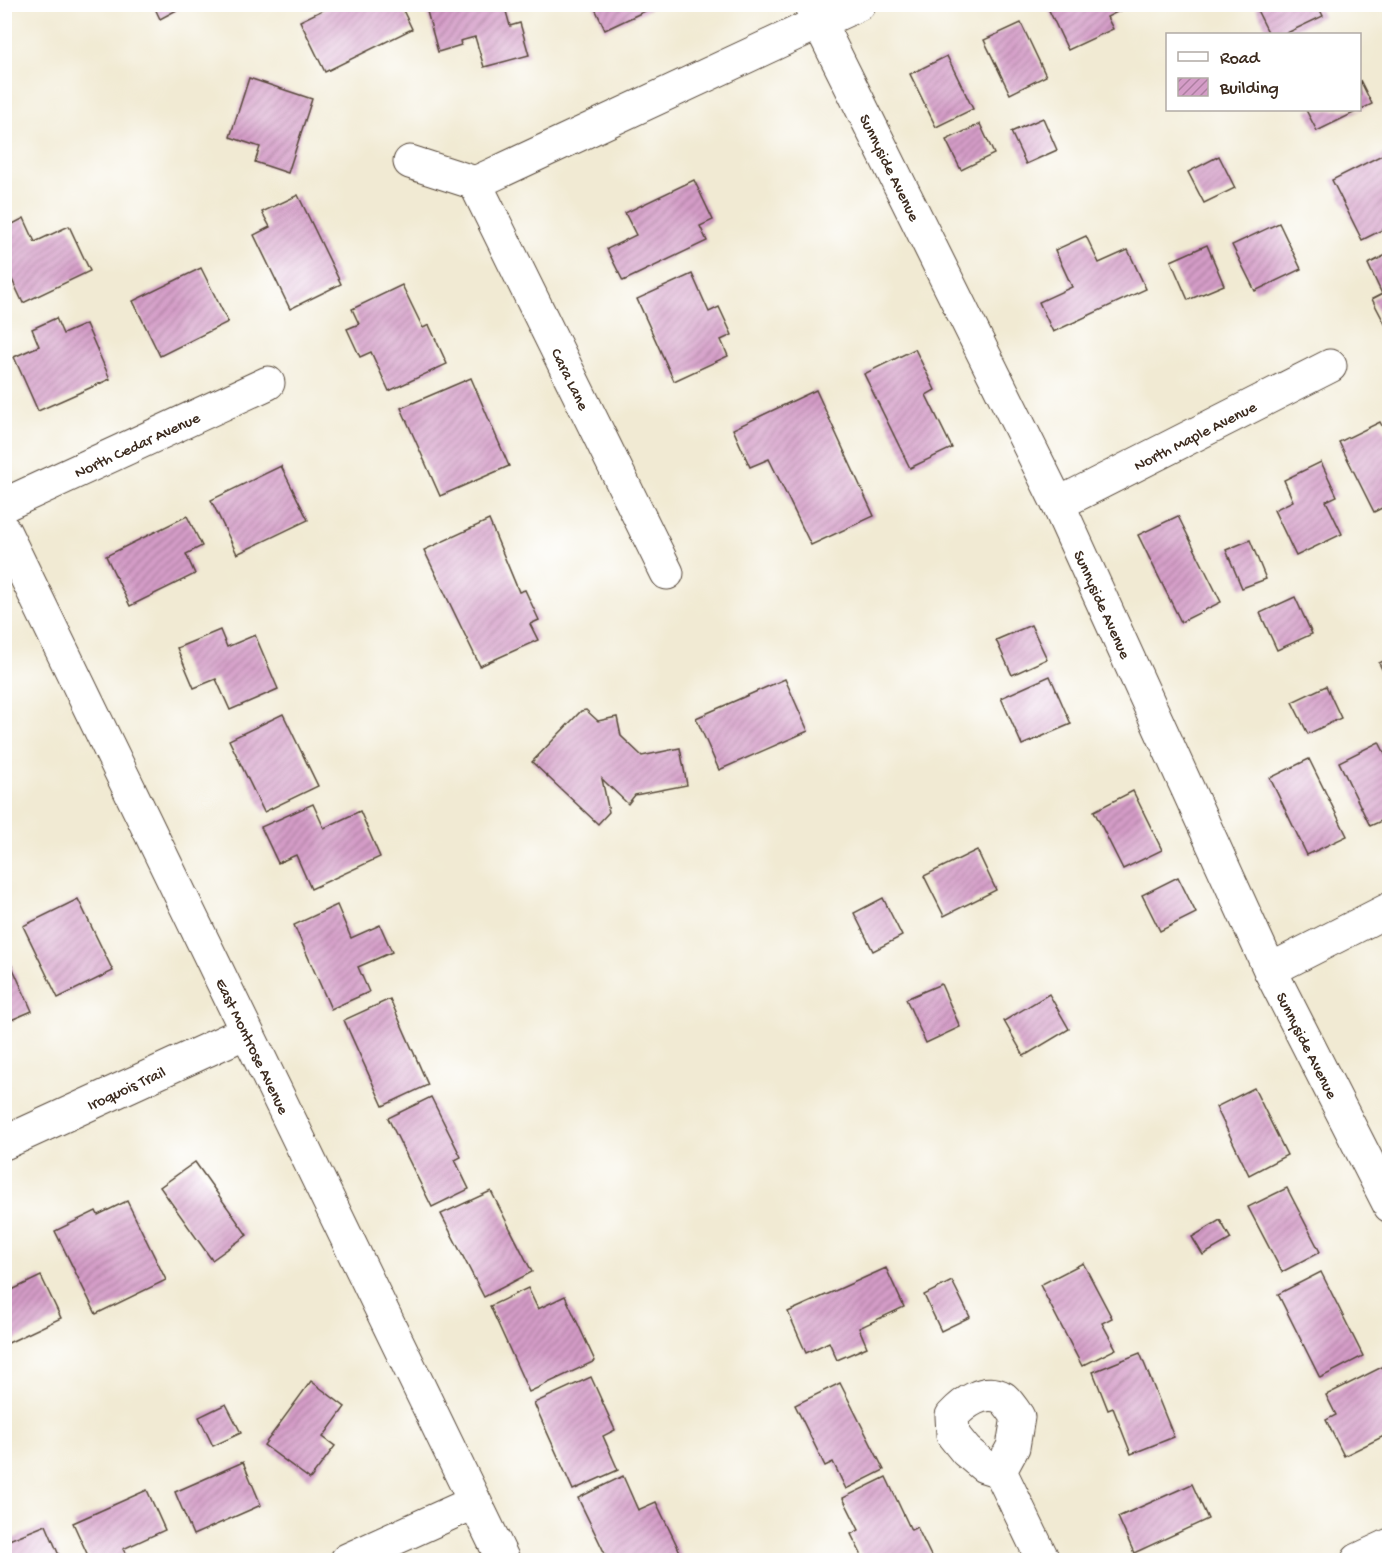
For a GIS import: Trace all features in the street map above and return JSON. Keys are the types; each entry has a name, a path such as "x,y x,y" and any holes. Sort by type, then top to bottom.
{"street":[{"path":"410,162 475,183 814,13 859,4"},
{"name":"Sunnyside Avenue","path":"814,13 1058,504 1270,970 1389,1206"},
{"name":"Cara Lane","path":"475,183 667,573"},
{"name":"North Maple Avenue","path":"1058,504 1330,366"},
{"name":"North Cedar Avenue","path":"4,505 268,383"},
{"name":"East Montrose Avenue","path":"4,531 473,1503 503,1560"},
{"path":"1270,970 1389,909"},
{"name":"Iroquois Trail","path":"4,1143 246,1032"},
{"path":"1000,1471 1043,1560"},
{"path":"347,1560 473,1503"},
{"path":"1358,1560 1389,1545"}],"building":[{"path":"153,4 188,4 160,19"},
{"path":"335,4 400,4 412,29 325,72 300,21"},
{"path":"425,4 504,4 510,26 520,23 529,55 484,67 475,37 460,41 461,45 438,52"},
{"path":"593,4 660,4 605,30"},
{"path":"1046,4 1133,4 1107,17 1113,29 1068,50"},
{"path":"1254,4 1317,4 1323,16 1287,33 1268,33"},
{"path":"1021,23 1046,76 1010,94 984,40"},
{"path":"947,56 973,109 936,127 910,74"},
{"path":"249,78 312,99 288,173 255,162 260,147 230,137"},
{"path":"1361,82 1372,104 1361,110"},
{"path":"1307,111 1358,111 1317,131"},
{"path":"1043,118 1057,150 1026,164 1011,132"},
{"path":"980,124 994,154 961,170 946,140"},
{"path":"1390,151 1390,226 1362,240 1332,180"},
{"path":"1219,156 1235,188 1204,203 1188,172"},
{"path":"694,180 713,220 700,226 707,241 623,281 607,249 636,235 625,213"},
{"path":"298,195 341,284 290,309 254,235 270,227 262,212"},
{"path":"24,218 35,242 69,226 90,271 23,303 7,269 5,270 5,228"},
{"path":"1279,223 1301,269 1255,291 1232,245"},
{"path":"1086,236 1099,263 1128,250 1146,289 1053,332 1039,302 1072,287 1055,250"},
{"path":"1207,245 1224,285 1188,300 1171,261"},
{"path":"1390,253 1390,325 1386,326 1372,299 1382,294 1368,264"},
{"path":"201,268 228,322 160,356 133,301"},
{"path":"692,274 709,312 719,307 732,335 721,340 728,356 674,381 637,299"},
{"path":"402,285 423,328 429,325 447,364 389,391 371,352 360,357 347,329 359,324 352,309"},
{"path":"56,318 63,334 86,324 110,379 38,411 14,357 39,346 32,329"},
{"path":"915,349 935,390 926,395 952,448 910,468 864,374"},
{"path":"471,378 509,466 440,496 401,408"},
{"path":"816,390 874,516 811,545 769,459 750,467 733,429"},
{"path":"1380,422 1390,441 1390,504 1374,512 1339,442"},
{"path":"1321,462 1337,496 1326,501 1342,534 1296,556 1274,510 1293,501 1284,480"},
{"path":"281,466 308,520 237,554 211,500"},
{"path":"187,516 202,546 186,554 195,574 130,606 106,556"},
{"path":"1178,516 1221,602 1181,622 1138,535"},
{"path":"489,520 519,592 525,590 539,620 530,624 538,640 480,666 424,550"},
{"path":"1250,540 1266,579 1242,588 1226,550"},
{"path":"1295,597 1312,634 1277,650 1260,613"},
{"path":"1031,625 1047,659 1012,675 996,640"},
{"path":"220,630 227,647 255,635 278,689 230,710 216,679 194,688 177,648"},
{"path":"1390,658 1390,685 1379,663"},
{"path":"1050,676 1071,724 1022,745 1001,698"},
{"path":"785,679 808,731 719,770 696,718"},
{"path":"1326,686 1341,718 1308,734 1292,702"},
{"path":"586,710 598,721 617,717 621,736 642,756 680,748 687,785 635,795 628,804 602,779 609,812 598,824 532,762 581,711"},
{"path":"283,714 318,786 264,812 229,740"},
{"path":"1379,742 1390,764 1390,817 1370,826 1339,762"},
{"path":"1309,759 1347,836 1307,855 1270,778"},
{"path":"1133,791 1162,850 1123,869 1094,811"},
{"path":"313,804 324,828 360,811 380,857 311,889 296,855 278,863 261,827"},
{"path":"977,850 996,890 944,916 924,876"},
{"path":"1178,877 1196,913 1160,931 1142,895"},
{"path":"883,898 902,936 873,951 854,913"},
{"path":"78,899 113,971 58,998 23,926"},
{"path":"337,905 351,938 380,925 392,952 358,967 369,992 331,1009 294,925"},
{"path":"10,962 32,1011 4,1023 4,964"},
{"path":"941,984 960,1027 926,1043 906,999"},
{"path":"1049,994 1069,1029 1024,1056 1004,1021"},
{"path":"390,999 428,1085 383,1106 344,1020"},
{"path":"1254,1088 1287,1155 1249,1175 1216,1107"},
{"path":"431,1097 461,1157 455,1160 469,1189 432,1207 388,1118"},
{"path":"195,1162 247,1235 212,1260 160,1187"},
{"path":"1287,1188 1320,1252 1282,1272 1248,1207"},
{"path":"491,1191 532,1272 484,1297 441,1214"},
{"path":"127,1201 166,1280 96,1314 55,1231 96,1211 98,1215"},
{"path":"1220,1220 1231,1239 1203,1255 1192,1237"},
{"path":"1083,1263 1112,1318 1102,1323 1116,1349 1082,1366 1040,1285"},
{"path":"886,1268 904,1307 859,1328 867,1347 837,1360 829,1342 806,1353 788,1312"},
{"path":"1321,1272 1363,1356 1320,1378 1278,1294"},
{"path":"41,1276 61,1318 4,1345 4,1286 8,1284 12,1290"},
{"path":"952,1281 970,1317 941,1331 924,1295"},
{"path":"528,1288 538,1309 565,1296 595,1361 529,1392 490,1306"},
{"path":"1140,1353 1174,1437 1131,1454 1113,1408 1108,1410 1093,1372"},
{"path":"1390,1363 1390,1433 1344,1456 1326,1420 1336,1415 1326,1395"},
{"path":"591,1377 615,1430 603,1436 618,1470 573,1490 534,1403"},
{"path":"311,1381 345,1407 323,1437 335,1446 310,1479 264,1445"},
{"path":"840,1383 884,1470 846,1489 833,1462 825,1466 795,1405"},
{"path":"226,1404 241,1433 213,1446 199,1417"},
{"path":"243,1462 261,1505 193,1535 175,1492"},
{"path":"623,1476 638,1510 656,1502 682,1556 672,1560 608,1560 578,1498"},
{"path":"886,1477 911,1530 917,1527 933,1560 864,1560 851,1534 859,1530 843,1498"},
{"path":"1192,1484 1208,1519 1134,1553 1118,1517"},
{"path":"147,1490 165,1530 123,1549 129,1560 90,1560 73,1523"},
{"path":"46,1525 61,1560 4,1560 4,1542"}]}
